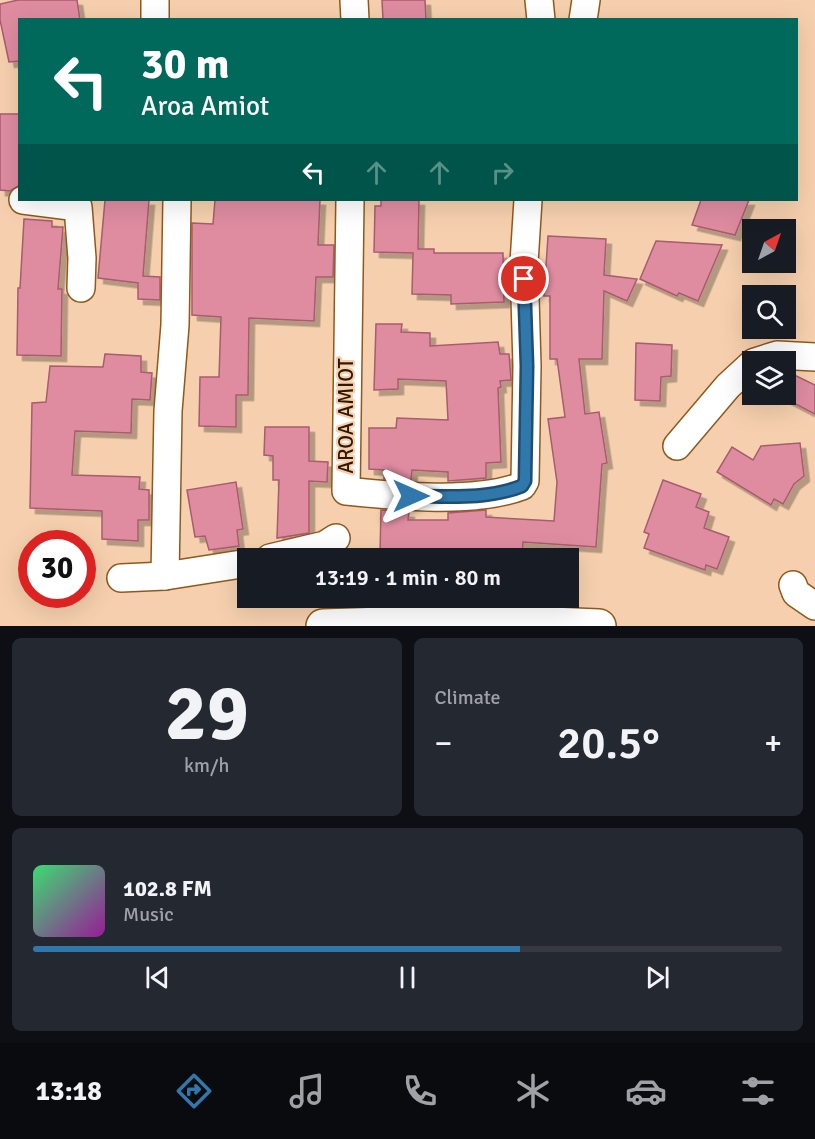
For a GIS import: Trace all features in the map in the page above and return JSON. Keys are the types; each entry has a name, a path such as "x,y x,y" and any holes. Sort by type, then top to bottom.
{"highway":[{"path":"323,626 475,621 599,626"}],"street":[{"path":"155,0 155,18"},
{"path":"354,0 355,18"},
{"path":"539,0 541,18"},
{"path":"583,18 586,0"},
{"path":"0,199 18,199"},
{"path":"35,201 78,207 82,258 81,288"},
{"path":"165,576 168,411 175,325 177,201"},
{"name":"AROA AMIOT","path":"350,201 346,491 433,496 487,495 510,491 522,486 525,481 527,366 524,262 528,201"},
{"path":"796,356 815,357"},
{"path":"677,446 728,386 742,373"},
{"path":"312,548 325,545 336,538"},
{"path":"121,578 165,576 237,565"},
{"path":"793,585 796,592 815,606"}],"building":[{"path":"18,0 77,0 80,18 18,18 18,61 9,62 0,20 0,4"},
{"path":"382,0 425,0 426,18 383,18"},
{"path":"0,114 18,114 18,186 10,191 0,190"},
{"path":"105,201 149,201 143,276 160,277 160,300 138,299 138,283 98,278"},
{"path":"215,201 320,201 318,245 334,245 333,277 316,277 314,321 249,318 248,395 236,395 236,427 199,426 200,377 219,377 221,317 192,315 192,223 213,224"},
{"path":"381,201 419,201 418,249 434,249 434,253 503,253 504,302 451,304 451,295 412,294 413,253 374,252 375,206 381,206"},
{"path":"701,201 749,201 735,235 692,225"},
{"path":"24,219 52,221 52,227 63,227 58,289 62,289 61,356 17,355 18,288 20,288"},
{"path":"548,236 606,239 604,275 637,279 627,301 604,291 602,359 579,359 585,414 599,412 607,463 602,464 596,547 523,542 523,548 380,548 381,510 409,512 408,520 448,520 448,513 486,510 486,517 554,521 557,482 548,419 565,417 557,359 550,359 550,296 544,296"},
{"path":"656,241 722,245 698,301 679,293 677,296 640,279"},
{"path":"376,324 402,324 401,332 430,333 430,346 498,342 500,354 509,354 511,380 500,381 501,387 498,388 501,462 486,463 486,478 448,481 448,472 412,470 411,481 384,479 384,470 369,469 369,428 396,428 397,418 448,420 446,381 398,379 398,389 374,390"},
{"path":"636,343 672,345 671,376 661,377 660,401 635,400"},
{"path":"105,354 141,356 141,372 152,373 150,400 132,399 131,433 75,431 72,475 140,477 139,489 149,490 149,520 138,520 138,541 102,539 102,511 30,508 32,403 46,402 50,366 103,367"},
{"path":"796,376 815,385 815,414 796,404"},
{"path":"265,427 309,427 309,461 328,462 327,482 309,481 309,533 277,538 279,480 273,480 273,456 264,455"},
{"path":"800,443 804,476 794,484 783,504 774,499 771,505 717,472 732,447 753,460 761,446"},
{"path":"663,480 701,494 696,507 709,512 704,528 729,537 717,569 706,565 705,570 644,548 649,534 644,532"},
{"path":"236,482 243,529 237,530 239,546 209,550 205,536 195,537 187,490"}],"route":[{"path":"411,496 487,495 510,491 522,486 525,481 527,366 524,279"}]}
